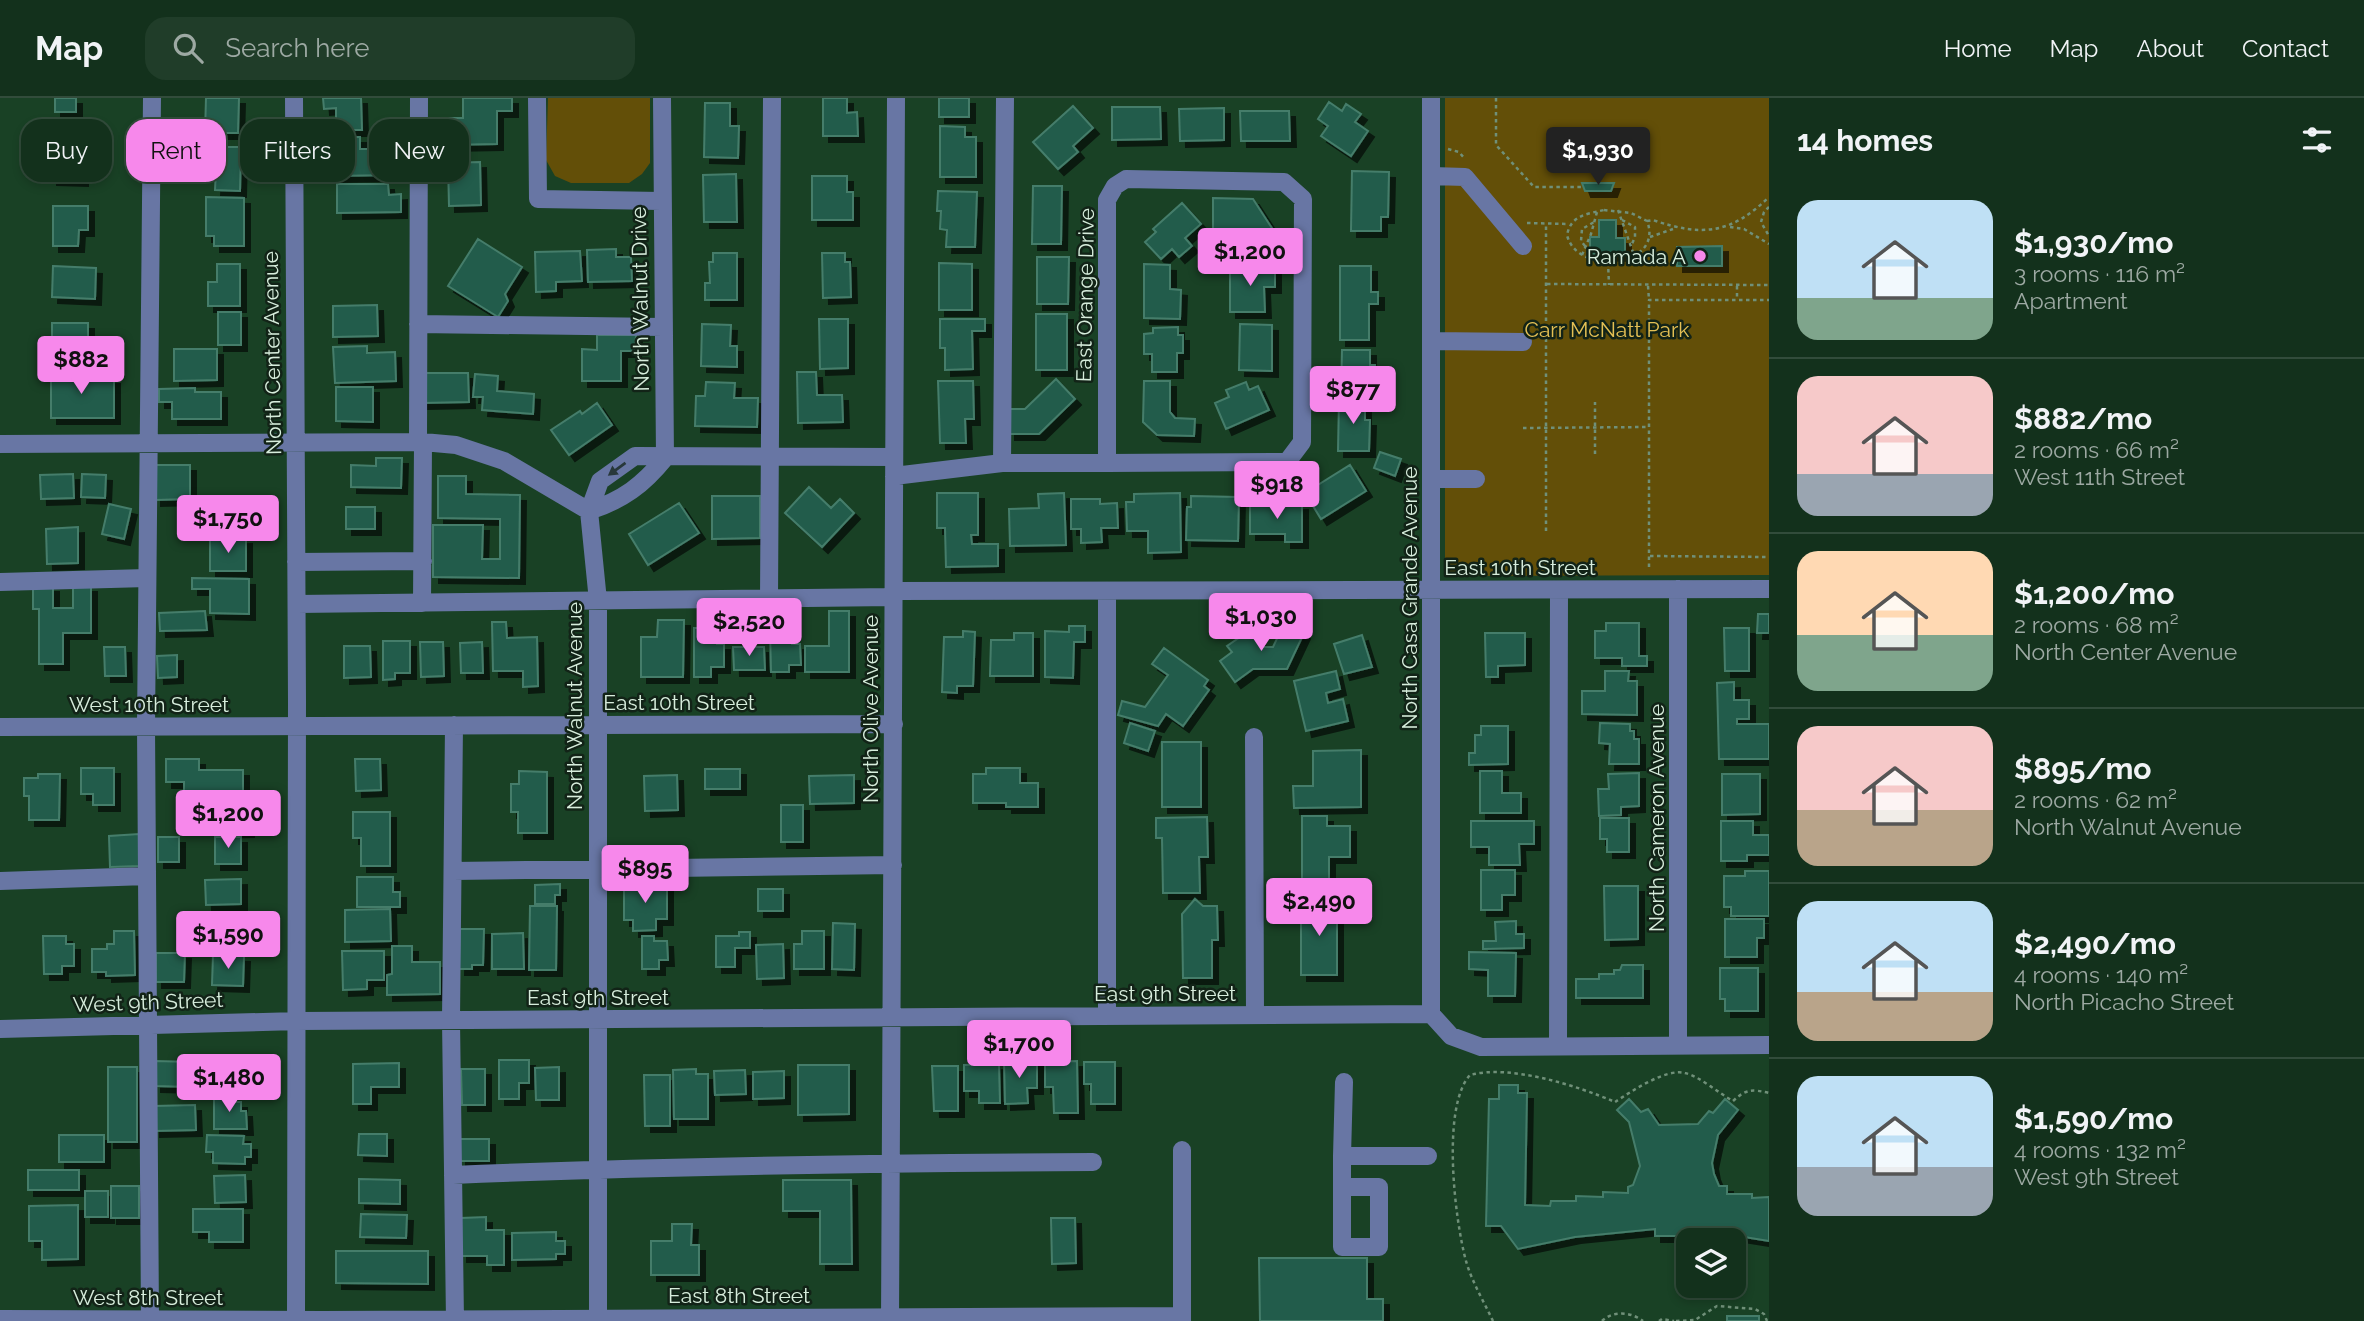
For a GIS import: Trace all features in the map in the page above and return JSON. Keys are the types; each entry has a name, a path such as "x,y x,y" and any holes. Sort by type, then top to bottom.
{"street":[{"path":"150,1320 146,726 152,98"},
{"name":"North Center Avenue","path":"293,98 297,604 296,1321"},
{"path":"419,98 418,324 422,603"},
{"path":"537,98 538,199 661,201"},
{"name":"North Walnut Drive","path":"662,98 665,458"},
{"path":"769,599 772,98"},
{"name":"North Olive Avenue","path":"890,1319 896,98"},
{"path":"1002,463 1005,98"},
{"name":"North Casa Grande Avenue","path":"1431,98 1431,1014"},
{"path":"1432,176 1465,177 1523,246"},
{"name":"East Orange Drive","path":"894,476 1002,463 1107,463 1287,462 1302,442 1303,199 1284,182 1126,179 1115,186 1107,200 1107,463"},
{"path":"418,324 663,327"},
{"path":"1432,341 1523,342"},
{"path":"0,444 421,442 456,445 504,461 589,511 614,503 648,479 665,458"},
{"path":"589,511 600,481 635,456 894,457"},
{"path":"1432,480 1476,479"},
{"name":"North Walnut Avenue","path":"589,511 598,601 598,1320"},
{"path":"296,562 423,561"},
{"path":"0,582 147,578"},
{"name":"North Cameron Avenue","path":"1678,589 1678,1046"},
{"name":"East 10th Street","path":"297,604 769,599 1107,591 1769,589"},
{"path":"1558,1046 1559,590"},
{"path":"1107,591 1107,1016"},
{"name":"East 10th Street","path":"297,726 894,724"},
{"path":"454,725 451,1020 455,1320"},
{"name":"West 10th Street","path":"0,727 297,726"},
{"path":"1254,737 1255,1015"},
{"path":"453,871 892,865"},
{"path":"0,881 147,876"},
{"path":"1431,1014 1451,1036 1481,1047 1769,1045"},
{"name":"East 9th Street","path":"298,1021 1431,1014"},
{"name":"West 9th Street","path":"0,1029 298,1021"},
{"path":"1342,1187 1344,1082"},
{"path":"1342,1156 1428,1156"},
{"path":"1182,1158 1182,1319"},
{"path":"453,1175 891,1163 1093,1162"},
{"name":"West 8th Street","path":"0,1319 296,1321"},
{"name":"East 8th Street","path":"296,1321 1182,1319"}],"path":[{"path":"1496,98 1496,145 1534,187 1583,187"},
{"path":"1647,221 1653,220 1676,228 1701,230 1727,226 1751,214 1769,197"},
{"path":"1761,204 1768,208 1761,222 1769,235 1763,242"},
{"path":"1618,210 1634,255"},
{"path":"1618,210 1640,216 1647,221 1650,237 1646,246 1634,255 1608,262 1582,255 1568,241 1570,224 1579,216 1618,210"},
{"path":"1582,255 1597,212"},
{"path":"1585,246 1581,240 1582,229 1596,220"},
{"path":"1622,220 1635,227 1635,237 1630,247"},
{"path":"1546,531 1546,223 1570,224"},
{"path":"1727,226 1744,229 1769,244"},
{"path":"1650,237 1676,228"},
{"path":"1608,262 1609,285"},
{"path":"1547,284 1769,285"},
{"path":"1648,285 1649,567"},
{"path":"1737,285 1737,300"},
{"path":"1649,300 1769,300"},
{"path":"1594,454 1595,402"},
{"path":"1523,428 1649,427"},
{"path":"1649,556 1769,556"},
{"path":"1493,1321 1467,1263 1457,1216 1453,1166 1455,1115 1463,1083 1470,1075 1497,1072 1530,1076 1584,1088 1615,1102 1673,1071 1688,1073 1733,1101 1743,1092 1752,1089 1769,1093"},
{"path":"1659,1321 1695,1320 1717,1306 1755,1309 1764,1314 1767,1321"},
{"path":"1602,1321 1619,1313 1636,1316 1643,1321"}],"green space":[{"path":"548,98 650,98 650,163 642,174 629,183 571,183 555,176 546,160"},
{"name":"Carr McNatt Park","path":"1445,98 1769,98 1769,575 1457,576 1445,568"}],"building":[{"path":"55,98 76,98 76,112 55,112"},
{"path":"206,98 239,98 238,133 226,133 226,119 205,119"},
{"path":"323,98 361,98 362,130 355,130 355,119 336,119 336,108 324,109"},
{"path":"463,98 512,98 512,111 497,111 497,144 469,145 469,119 445,119 463,118"},
{"path":"823,98 847,98 847,113 857,112 858,136 823,136"},
{"path":"939,98 969,98 969,117 939,117"},
{"path":"1329,102 1342,111 1346,104 1361,114 1355,122 1368,131 1351,156 1321,136 1328,126 1318,119"},
{"path":"705,103 730,103 730,126 739,126 738,158 704,157"},
{"path":"1073,106 1093,128 1073,146 1078,152 1058,169 1033,142"},
{"path":"1112,107 1160,107 1161,139 1112,140"},
{"path":"1224,108 1224,140 1180,141 1179,109"},
{"path":"1240,111 1289,111 1290,141 1241,141"},
{"path":"940,126 965,127 965,137 976,137 976,177 940,177"},
{"path":"355,137 360,137 360,149 369,149 369,175 355,176"},
{"path":"226,147 240,147 240,191 215,190 215,182 226,182"},
{"path":"469,162 480,162 481,205 449,206 448,182 469,182"},
{"path":"1352,171 1389,172 1388,217 1381,217 1381,231 1351,231"},
{"path":"736,174 737,222 704,222 703,175"},
{"path":"812,176 847,176 847,192 853,192 853,220 812,220"},
{"path":"1582,183 1614,183 1611,191 1585,191"},
{"path":"337,184 388,184 389,195 401,194 401,212 337,213"},
{"path":"1033,186 1062,186 1061,244 1032,244"},
{"path":"938,191 977,192 975,247 946,247 947,230 940,229 941,211 937,211"},
{"path":"206,197 244,198 244,246 214,246 214,236 206,236"},
{"path":"1213,198 1253,199 1279,239 1257,254 1242,231 1213,231"},
{"path":"1182,203 1201,224 1185,238 1192,246 1179,257 1172,249 1161,259 1145,242 1156,232 1153,229"},
{"path":"53,206 88,206 88,230 79,230 78,246 53,246"},
{"path":"1599,220 1616,220 1616,238 1625,238 1625,255 1590,254 1590,237 1599,237"},
{"path":"478,239 522,267 505,294 508,301 498,317 448,286"},
{"name":"Ramada A","path":"1722,246 1722,266 1677,266 1677,247"},
{"path":"616,249 616,257 631,257 632,281 588,282 587,250"},
{"path":"580,251 582,281 556,282 556,291 536,292 535,252"},
{"path":"713,253 737,253 737,300 705,300 705,283 710,283 709,262 713,262"},
{"path":"822,253 845,253 845,262 850,262 851,297 823,298"},
{"path":"1037,257 1069,257 1068,304 1037,304"},
{"path":"939,263 972,264 972,310 939,310"},
{"path":"217,264 240,264 240,306 208,306 208,282 217,282"},
{"path":"1144,264 1170,265 1170,289 1181,290 1180,319 1144,318"},
{"path":"53,266 96,268 95,299 52,297"},
{"path":"1340,266 1371,266 1371,292 1378,292 1378,304 1369,304 1369,340 1340,340"},
{"path":"1230,267 1275,267 1275,287 1264,287 1265,312 1230,312"},
{"path":"377,305 378,336 333,337 333,306"},
{"path":"218,312 241,312 241,345 218,345"},
{"path":"1036,314 1067,314 1067,370 1036,370"},
{"path":"819,319 848,319 848,368 820,369"},
{"path":"940,319 985,319 985,331 972,331 973,369 945,370 945,348 940,348"},
{"path":"52,323 88,323 88,337 93,337 93,362 52,362"},
{"path":"702,324 731,325 730,346 737,346 737,367 701,366"},
{"path":"1240,324 1272,325 1272,371 1239,370"},
{"path":"1178,327 1178,335 1183,335 1183,353 1177,353 1177,372 1152,372 1152,354 1144,354 1144,334 1153,333 1153,328"},
{"path":"597,335 636,335 635,351 621,351 621,381 582,381 582,349 597,350"},
{"path":"367,346 367,353 395,352 396,381 335,383 333,347"},
{"path":"174,349 217,349 217,380 174,381"},
{"path":"1342,350 1370,350 1370,365 1375,365 1374,394 1341,394"},
{"path":"80,370 80,379 114,378 114,418 51,418 51,371"},
{"path":"797,372 816,372 817,395 842,395 843,422 798,423"},
{"path":"422,373 468,373 469,402 422,403"},
{"path":"475,374 498,376 497,391 534,394 533,414 482,410 483,397 473,397"},
{"path":"1056,379 1075,399 1039,434 1009,434 1009,409 1025,409"},
{"path":"938,381 973,381 974,419 965,419 966,443 940,443"},
{"path":"1144,381 1170,381 1170,412 1175,418 1195,419 1194,436 1157,435 1143,422"},
{"path":"706,382 735,383 734,398 758,398 757,427 695,426 696,396 705,396"},
{"path":"1246,382 1249,390 1258,386 1269,410 1226,429 1215,403 1229,397 1226,390"},
{"path":"336,387 373,387 373,422 336,421"},
{"path":"195,388 195,392 221,392 221,419 172,419 172,402 159,402 159,389"},
{"path":"1339,399 1365,400 1365,420 1370,420 1369,451 1338,451"},
{"path":"597,403 612,425 569,455 551,430"},
{"path":"1380,452 1401,459 1395,476 1374,468"},
{"path":"376,458 402,458 401,488 351,487 351,465 376,466"},
{"path":"155,465 190,465 190,499 155,500"},
{"path":"1350,465 1366,491 1321,519 1305,493"},
{"path":"73,474 74,498 41,499 40,475"},
{"path":"82,474 106,475 105,498 81,497"},
{"path":"438,476 466,476 466,494 520,495 519,578 433,577 433,525 483,525 482,559 500,559 500,519 438,518"},
{"path":"809,487 831,508 840,499 854,513 822,547 785,513"},
{"path":"937,493 978,493 978,535 971,535 972,544 998,544 998,566 946,567 945,528 937,528"},
{"path":"1064,493 1066,545 1010,546 1009,509 1039,508 1038,494"},
{"path":"1180,493 1181,552 1148,553 1148,531 1127,531 1126,502 1134,502 1134,494"},
{"path":"712,496 760,496 760,538 712,539"},
{"path":"1191,496 1239,497 1238,541 1186,540 1187,507 1191,507"},
{"path":"208,499 249,500 249,532 208,531"},
{"path":"1071,499 1100,499 1100,504 1117,503 1118,528 1101,528 1102,542 1081,543 1081,529 1071,529"},
{"path":"679,503 699,533 648,565 629,534"},
{"path":"109,504 131,509 124,539 102,534"},
{"path":"1250,504 1302,504 1302,542 1285,542 1285,534 1250,534"},
{"path":"346,507 375,507 375,529 346,529"},
{"path":"78,527 78,563 47,564 46,529"},
{"path":"246,538 246,571 210,571 210,539"},
{"path":"192,578 249,579 249,614 210,613 210,589 192,589"},
{"path":"33,586 53,586 53,608 73,608 73,586 91,586 91,633 63,633 63,664 39,664 39,609 33,609"},
{"path":"205,611 207,630 160,631 159,613"},
{"path":"829,611 849,611 849,672 805,672 805,646 829,646"},
{"path":"1758,614 1769,614 1769,633 1757,633"},
{"path":"658,620 684,620 683,677 641,677 641,637 657,637"},
{"path":"492,622 506,622 507,638 537,637 538,686 523,687 523,671 493,671"},
{"path":"1606,623 1639,623 1639,656 1647,656 1647,666 1622,666 1622,658 1595,658 1595,631 1606,631"},
{"path":"1284,624 1304,633 1287,669 1253,669 1235,682 1220,661 1232,652 1227,646 1252,629 1264,647 1273,647"},
{"path":"1069,626 1085,626 1085,642 1074,642 1073,678 1045,677 1045,631 1069,632"},
{"path":"694,628 717,628 717,644 724,644 724,667 711,667 711,677 694,677"},
{"path":"1724,628 1749,628 1749,671 1725,671"},
{"path":"770,630 792,630 792,644 800,644 801,665 789,665 789,672 771,672"},
{"path":"963,631 975,632 973,686 957,686 957,693 942,692 944,637 963,637"},
{"path":"1014,633 1033,633 1033,676 990,676 991,640 1014,640"},
{"path":"1485,633 1525,633 1525,665 1498,666 1498,677 1486,677"},
{"path":"1362,635 1372,667 1344,674 1334,644"},
{"path":"383,641 410,641 410,673 395,673 395,679 383,680"},
{"path":"420,642 443,642 444,676 421,677"},
{"path":"482,642 483,673 461,673 460,643"},
{"path":"344,646 370,646 371,677 344,678"},
{"path":"104,647 125,647 126,676 105,676"},
{"path":"733,647 764,647 765,670 734,670"},
{"path":"1164,648 1208,680 1204,686 1209,690 1183,726 1166,714 1158,726 1118,715 1122,701 1145,707 1168,675 1152,664"},
{"path":"177,655 177,677 158,678 157,656"},
{"path":"1336,671 1340,689 1326,693 1328,703 1343,699 1348,721 1306,731 1294,681"},
{"path":"1605,671 1629,671 1628,681 1637,681 1637,715 1582,714 1582,691 1605,691"},
{"path":"1734,682 1734,700 1749,700 1749,719 1737,719 1737,724 1769,724 1769,759 1719,759 1717,683"},
{"path":"1130,723 1155,731 1148,751 1124,743"},
{"path":"1600,723 1630,724 1634,739 1639,739 1639,764 1609,764 1610,744 1599,743"},
{"path":"1481,726 1508,726 1508,764 1469,765 1469,753 1475,753 1475,735 1481,735"},
{"path":"1162,742 1201,742 1201,807 1162,807"},
{"path":"1361,750 1361,807 1294,808 1293,786 1313,786 1313,751"},
{"path":"166,759 199,759 199,770 243,770 243,791 184,791 184,782 166,782"},
{"path":"355,759 380,759 381,790 356,791"},
{"path":"81,768 114,768 114,805 93,805 93,794 81,794"},
{"path":"986,768 1020,768 1020,783 1038,783 1038,807 973,803 973,774 986,774"},
{"path":"705,769 740,769 740,789 705,789"},
{"path":"519,771 547,772 547,833 518,833 518,812 511,812 511,784 519,784"},
{"path":"1480,771 1502,771 1502,793 1521,793 1521,813 1480,813"},
{"path":"1639,773 1639,806 1621,807 1621,815 1599,816 1598,789 1609,789 1608,774"},
{"path":"38,774 60,774 59,820 29,820 29,796 24,796 24,778 38,778"},
{"path":"1722,774 1760,774 1760,814 1722,815"},
{"path":"677,775 678,810 645,811 644,776"},
{"path":"854,775 854,803 810,804 809,776"},
{"path":"247,798 248,831 210,832 210,806 223,806 223,799"},
{"path":"781,805 803,805 803,842 781,842"},
{"path":"353,812 390,812 390,866 361,866 361,838 353,838"},
{"path":"1302,816 1327,816 1327,826 1350,826 1350,857 1329,857 1329,882 1302,882"},
{"path":"1207,817 1208,857 1199,857 1200,893 1163,893 1162,838 1156,838 1156,818"},
{"path":"1600,818 1629,818 1629,852 1607,852 1607,839 1600,839"},
{"path":"1471,821 1534,821 1534,844 1519,844 1520,865 1489,865 1489,847 1471,847"},
{"path":"1721,821 1753,821 1753,835 1769,835 1769,855 1747,855 1747,861 1721,861"},
{"path":"139,834 140,866 110,867 109,836"},
{"path":"158,837 179,837 179,862 158,862"},
{"path":"215,837 241,837 241,864 215,864"},
{"path":"1481,870 1515,870 1515,895 1502,895 1502,910 1481,910"},
{"path":"1745,871 1769,871 1769,916 1731,916 1731,907 1724,907 1724,876 1745,876"},
{"path":"357,877 393,877 393,892 400,892 400,907 357,907"},
{"path":"241,879 241,904 206,905 205,880"},
{"path":"560,884 560,895 555,895 555,904 535,904 535,885"},
{"path":"624,884 667,884 667,919 656,919 656,930 633,931 633,920 624,920"},
{"path":"1604,886 1638,886 1638,939 1605,940"},
{"path":"758,889 783,889 783,911 758,911"},
{"path":"1195,899 1203,906 1217,906 1218,940 1212,940 1212,978 1183,978 1182,914"},
{"path":"1301,900 1337,900 1337,975 1301,975"},
{"path":"530,906 557,906 556,970 529,970"},
{"path":"390,909 391,941 345,942 345,910"},
{"path":"214,916 244,916 244,943 214,943"},
{"path":"1725,919 1764,919 1764,938 1757,938 1757,957 1725,957"},
{"path":"1516,921 1516,934 1524,934 1524,948 1483,949 1483,941 1496,941 1495,922"},
{"path":"833,923 855,924 854,970 832,969"},
{"path":"460,929 484,929 483,965 472,965 472,969 459,969"},
{"path":"114,931 134,931 135,975 106,976 106,972 92,972 92,949 107,949 107,944 114,944"},
{"path":"802,931 824,931 824,969 794,969 794,944 802,944"},
{"path":"739,932 750,932 750,948 735,948 735,967 716,967 716,936 739,936"},
{"path":"523,933 524,969 492,969 492,934"},
{"path":"43,936 66,936 66,944 74,944 74,966 62,966 62,974 44,974"},
{"path":"642,936 654,936 654,941 667,941 668,960 659,960 659,969 642,969"},
{"path":"783,944 784,978 757,979 756,945"},
{"path":"392,946 412,946 412,962 440,962 440,994 387,995 387,975 392,974"},
{"path":"342,951 384,951 384,980 367,980 367,989 343,990"},
{"path":"1469,952 1516,953 1515,996 1488,996 1488,970 1469,969"},
{"path":"156,953 185,953 184,982 156,982"},
{"path":"213,955 244,956 243,986 212,985"},
{"path":"1622,965 1643,965 1643,998 1576,998 1576,979 1599,979 1599,974 1614,974 1614,970 1620,970"},
{"path":"1720,968 1758,968 1758,1011 1725,1011 1725,999 1720,999"},
{"path":"1037,1059 1037,1088 1027,1088 1028,1103 1005,1104 1004,1060"},
{"path":"499,1060 529,1060 529,1083 519,1083 519,1099 499,1099"},
{"path":"155,1061 192,1062 191,1087 155,1086"},
{"path":"1077,1061 1078,1113 1054,1113 1053,1087 1045,1087 1045,1062"},
{"path":"1084,1062 1115,1062 1115,1104 1091,1104 1091,1084 1084,1084"},
{"path":"399,1063 399,1087 371,1087 371,1104 353,1104 353,1064"},
{"path":"999,1064 1000,1103 979,1103 979,1091 964,1091 964,1065"},
{"path":"798,1065 849,1065 849,1114 798,1115"},
{"path":"244,1066 244,1083 204,1083 204,1067"},
{"path":"932,1066 958,1066 958,1111 934,1111"},
{"path":"108,1067 137,1067 137,1142 108,1142"},
{"path":"559,1067 559,1100 536,1100 535,1068"},
{"path":"461,1069 485,1069 485,1105 462,1105"},
{"path":"696,1069 696,1074 708,1074 708,1119 674,1119 673,1070"},
{"path":"745,1070 746,1094 715,1095 714,1071"},
{"path":"784,1071 784,1098 753,1099 753,1072"},
{"path":"644,1075 670,1075 670,1126 645,1126"},
{"path":"1499,1085 1518,1085 1518,1093 1527,1093 1525,1205 1550,1206 1551,1201 1576,1201 1576,1196 1603,1197 1603,1192 1628,1193 1628,1187 1633,1185 1640,1166 1629,1122 1617,1110 1629,1099 1641,1112 1648,1109 1659,1125 1698,1124 1709,1111 1713,1113 1725,1099 1738,1110 1718,1135 1712,1163 1714,1174 1719,1186 1727,1186 1727,1194 1752,1194 1752,1198 1769,1197 1769,1241 1746,1237 1746,1228 1676,1228 1676,1236 1655,1236 1655,1229 1575,1237 1518,1249 1501,1226 1486,1226 1489,1099 1499,1099"},
{"path":"214,1095 228,1095 228,1102 241,1102 241,1111 246,1111 247,1129 214,1129"},
{"path":"195,1105 196,1130 154,1131 154,1106"},
{"path":"359,1134 387,1134 387,1156 358,1155"},
{"path":"59,1135 104,1135 104,1162 59,1162"},
{"path":"207,1135 244,1136 243,1144 251,1144 251,1157 245,1157 245,1164 213,1163 213,1152 206,1152"},
{"path":"460,1139 489,1139 489,1161 460,1161"},
{"path":"28,1170 79,1170 79,1190 28,1190"},
{"path":"245,1175 246,1202 215,1203 214,1176"},
{"path":"359,1179 400,1180 400,1204 359,1203"},
{"path":"783,1180 851,1180 852,1264 820,1264 820,1211 783,1211"},
{"path":"111,1186 139,1186 139,1218 111,1218"},
{"path":"85,1191 108,1191 108,1217 85,1217"},
{"path":"78,1205 78,1259 42,1260 42,1241 29,1241 29,1206"},
{"path":"193,1209 243,1209 243,1242 209,1242 209,1232 193,1232"},
{"path":"361,1214 407,1215 406,1238 360,1237"},
{"path":"486,1217 486,1230 504,1230 504,1265 487,1265 487,1256 461,1256 461,1218"},
{"path":"1051,1218 1075,1218 1076,1263 1052,1264"},
{"path":"672,1224 692,1224 691,1245 699,1245 699,1275 651,1275 651,1241 672,1241"},
{"path":"556,1232 556,1241 565,1241 565,1254 556,1254 556,1259 512,1260 512,1233"},
{"path":"336,1251 428,1251 428,1284 336,1283"},
{"path":"1259,1258 1367,1258 1367,1299 1383,1299 1383,1321 1260,1321"},
{"path":"1727,1316 1759,1316 1759,1321 1727,1321"}],"place":[{"name":"Ramada A","path":"1700,256"}]}
